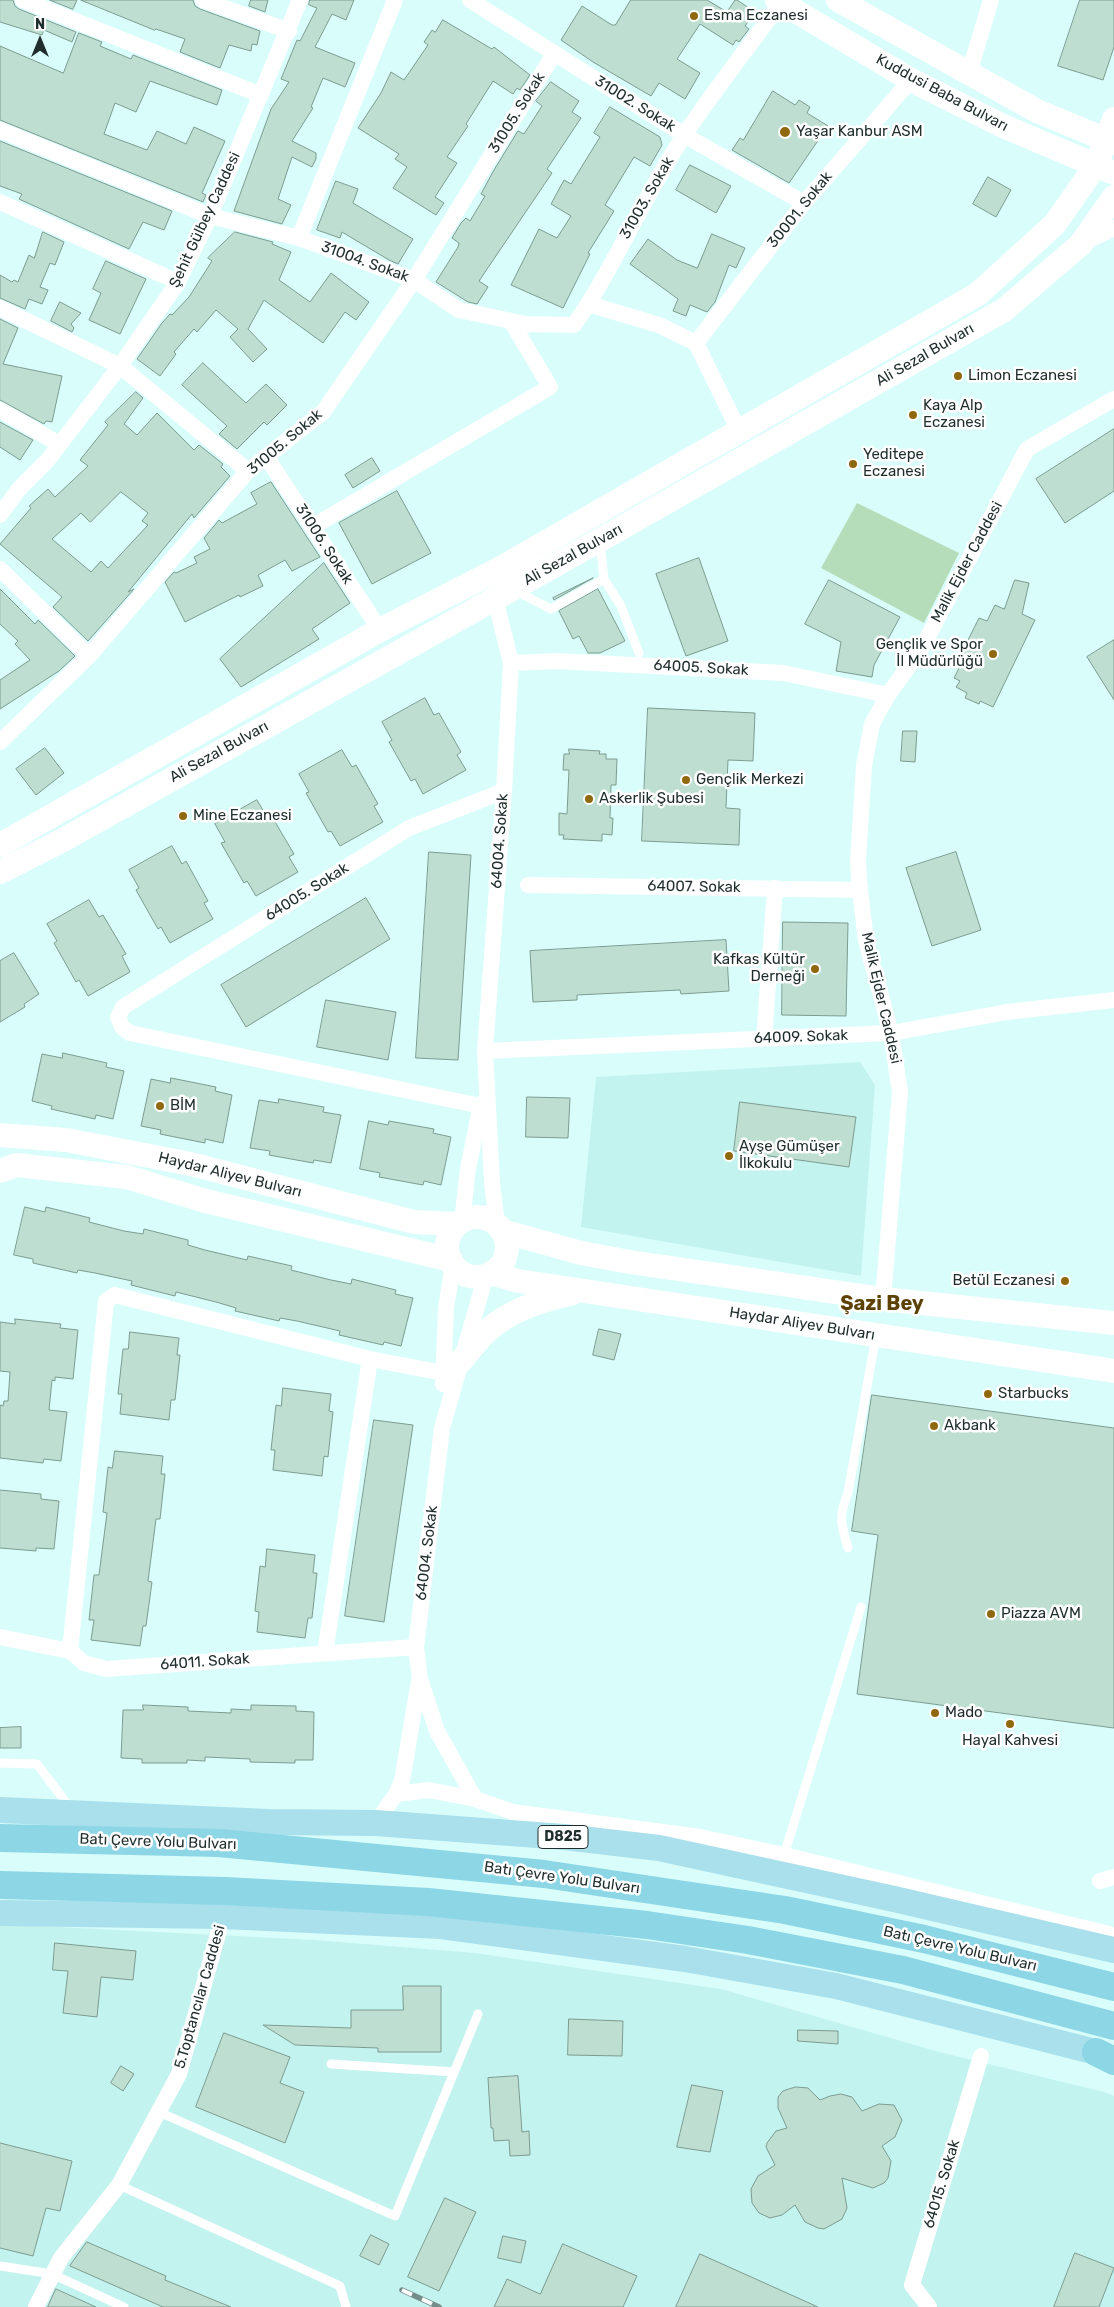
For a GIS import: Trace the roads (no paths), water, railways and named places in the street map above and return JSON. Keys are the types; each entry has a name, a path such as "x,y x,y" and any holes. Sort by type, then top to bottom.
{"highway":[{"name":"Batı Çevre Yolu Bulvarı","path":"0,1838 219,1843 544,1874 785,1910 924,1939 1114,1987"},
{"path":"1,1885 225,1891 409,1901 647,1925 748,1940 903,1970 1114,2026"}],"main road":[{"name":"Kuddusi Baba Bulvarı","path":"838,0 1037,111 1111,134"},
{"name":"Kuddusi Baba Bulvarı","path":"779,1 911,80 1020,134 1105,169"},
{"path":"1105,169 1111,134"},
{"name":"Ali Sezal Bulvarı","path":"3,842 380,630 501,568 978,294 1055,224 1105,169"},
{"name":"Ali Sezal Bulvarı","path":"0,872 63,840 504,594 1004,310 1081,244 1114,197"},
{"name":"Haydar Aliyev Bulvarı","path":"0,1135 66,1140 182,1162 414,1222 460,1223"},
{"name":"Haydar Aliyev Bulvarı","path":"0,1171 16,1165 127,1177 202,1200 452,1262"},
{"path":"500,1228 507,1247 506,1255 498,1269 489,1274 468,1275 452,1262 448,1245 449,1237 460,1223 480,1218 500,1228 581,1253 630,1262 883,1299 1114,1323"},
{"name":"Haydar Aliyev Bulvarı","path":"489,1274 585,1291 1114,1372"},
{"path":"452,1367 486,1331 512,1314 544,1300 585,1291"},
{"name":"D825","path":"0,1810 268,1822 376,1823 564,1837 659,1848 894,1899 1113,1937"},
{"path":"0,1913 223,1916 440,1926 685,1959 836,1986 1108,2056"}],"street":[{"path":"23,0 261,95"},
{"path":"203,0 289,31"},
{"name":"Şehit Gülbey Caddesi","path":"0,515 18,490 47,461 120,366 178,282 210,216 289,31 300,0"},
{"path":"299,238 395,0"},
{"name":"31002. Sokak","path":"470,0 684,135 804,203"},
{"path":"969,73 992,0"},
{"name":"31003. Sokak","path":"574,324 588,304 632,222 684,135 779,1"},
{"name":"31005. Sokak","path":"0,742 9,736 89,656 248,471 267,458 323,412 414,280 554,54"},
{"name":"30001. Sokak","path":"696,343 804,203 911,80"},
{"name":"31004. Sokak","path":"0,130 210,216 299,238 414,280 459,310 526,324 574,324"},
{"path":"0,202 178,282"},
{"path":"1081,244 1114,228"},
{"path":"588,304 659,325 696,343 739,431"},
{"path":"0,308 120,366 248,471"},
{"path":"312,526 550,387 511,321"},
{"name":"Malik Ejder Caddesi","path":"883,1299 900,1092 891,1033 866,941 860,890 858,862 864,766 872,724 888,696 923,646 1027,449 1114,399"},
{"path":"0,410 59,444"},
{"name":"31006. Sokak","path":"267,458 380,630"},
{"path":"0,569 89,656"},
{"name":"64004. Sokak","path":"500,1228 492,1182 485,1051 504,791 511,663 504,594"},
{"name":"64005. Sokak","path":"511,663 557,661 783,673 888,696"},
{"name":"64005. Sokak","path":"481,1106 130,1033 122,1028 118,1017 123,1007 409,828 504,791"},
{"name":"64007. Sokak","path":"528,885 860,890"},
{"path":"764,1039 774,888"},
{"name":"64009. Sokak","path":"485,1051 891,1033 1007,1012 1114,1000"},
{"name":"64004. Sokak","path":"460,1223 468,1169 486,1085"},
{"name":"64004. Sokak","path":"452,1262 446,1308 452,1367"},
{"name":"64004. Sokak","path":"420,1679 416,1647 442,1428 452,1367 489,1274"},
{"path":"70,1651 106,1302 115,1295 370,1359 452,1367"},
{"path":"325,1653 370,1359"},
{"name":"64011. Sokak","path":"0,1637 70,1651 84,1663 106,1669 416,1647"},
{"path":"420,1679 437,1731 475,1800"},
{"path":"376,1823 396,1794 402,1781 420,1679"},
{"path":"396,1794 429,1790 475,1800 513,1812 700,1838 784,1855 1113,1937"},
{"name":"5.Toptancılar Caddesi","path":"36,2307 60,2258 119,2186 179,2074 223,1916"},
{"name":"64015. Sokak","path":"929,2307 912,2285 981,2056"}],"lane":[{"path":"600,540 604,579 621,606 639,653"},
{"path":"504,594 551,609 604,579"},
{"path":"848,1548 840,1522 842,1506 848,1493 876,1336"},
{"path":"784,1855 861,1607"},
{"path":"0,1763 37,1764 74,1813"},
{"path":"159,2112 395,2216 478,2014"},
{"path":"330,2064 454,2072"},
{"path":"119,2186 340,2286 346,2307"},
{"path":"0,2266 52,2274 124,2307"}],"railway":[{"path":"402,2290 439,2307"}],"place":[{"name":"Esma Eczanesi","path":"694,16"},
{"name":"Yaşar Kanbur ASM","path":"785,132"},
{"name":"Limon Eczanesi","path":"958,376"},
{"name":"Kaya Alp Eczanesi","path":"913,415"},
{"name":"Yeditepe Eczanesi","path":"853,464"},
{"name":"Gençlik ve Spor İl Müdürlüğü","path":"993,654"},
{"name":"Gençlik Merkezi","path":"686,780"},
{"name":"Askerlik Şubesi","path":"589,799"},
{"name":"Mine Eczanesi","path":"183,816"},
{"name":"Kafkas Kültür Derneği","path":"815,969"},
{"name":"BİM","path":"160,1106"},
{"name":"Ayşe Gümüşer İlkokulu","path":"729,1156"},
{"name":"Betül Eczanesi","path":"1065,1281"},
{"name":"Starbucks","path":"988,1394"},
{"name":"Akbank","path":"934,1426"},
{"name":"Piazza AVM","path":"991,1614"},
{"name":"Mado","path":"935,1713"},
{"name":"Hayal Kahvesi","path":"1010,1724"}],"district":[{"name":"Şazi Bey","path":"882,1304"}]}
